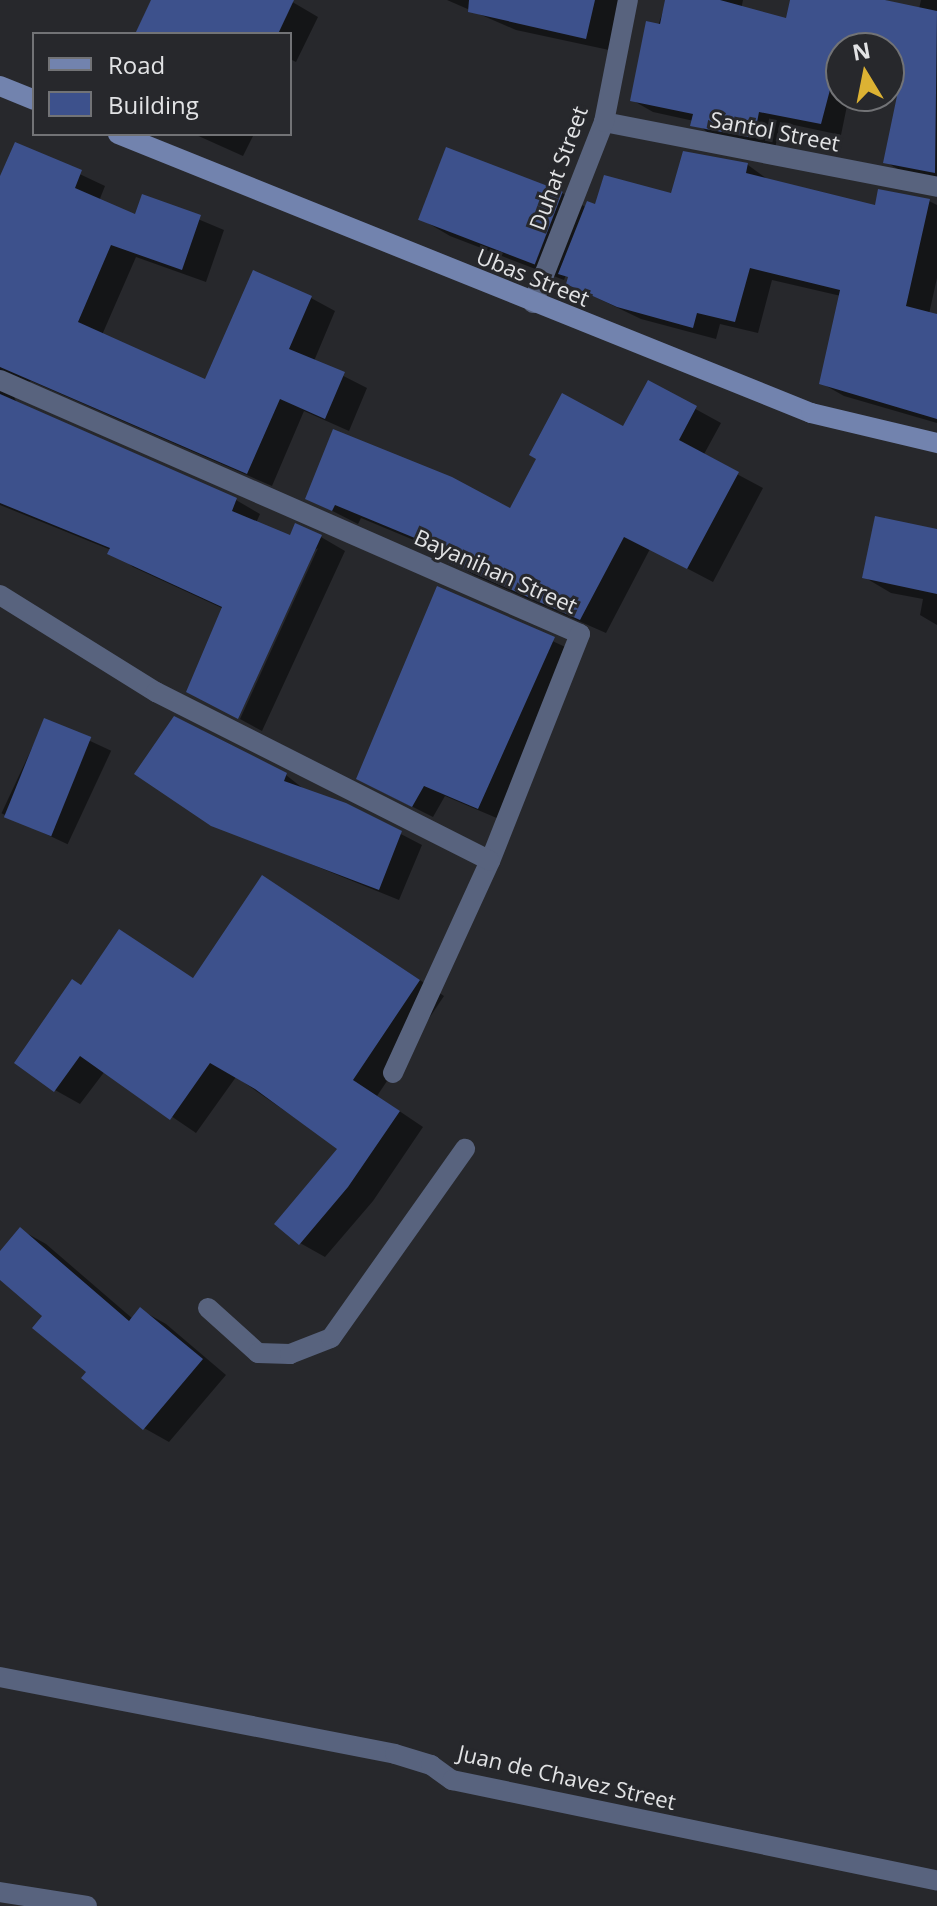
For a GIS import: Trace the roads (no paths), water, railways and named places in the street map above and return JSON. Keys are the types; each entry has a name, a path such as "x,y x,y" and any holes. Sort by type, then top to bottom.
{"street":[{"name":"Duhat Street","path":"533,303 604,122 628,0"},
{"path":"0,86 32,99"},
{"name":"Santol Street","path":"604,122 937,187"},
{"name":"Ubas Street","path":"123,136 811,413 937,443"},
{"name":"Bayanihan Street","path":"0,380 580,634 490,861 393,1073"},
{"path":"0,595 156,692 490,861"},
{"path":"208,1308 258,1353 290,1354 331,1338 465,1149"},
{"name":"Juan de Chavez Street","path":"0,1677 395,1754 431,1765 452,1780 937,1880"},
{"path":"0,1892 87,1906"}]}
